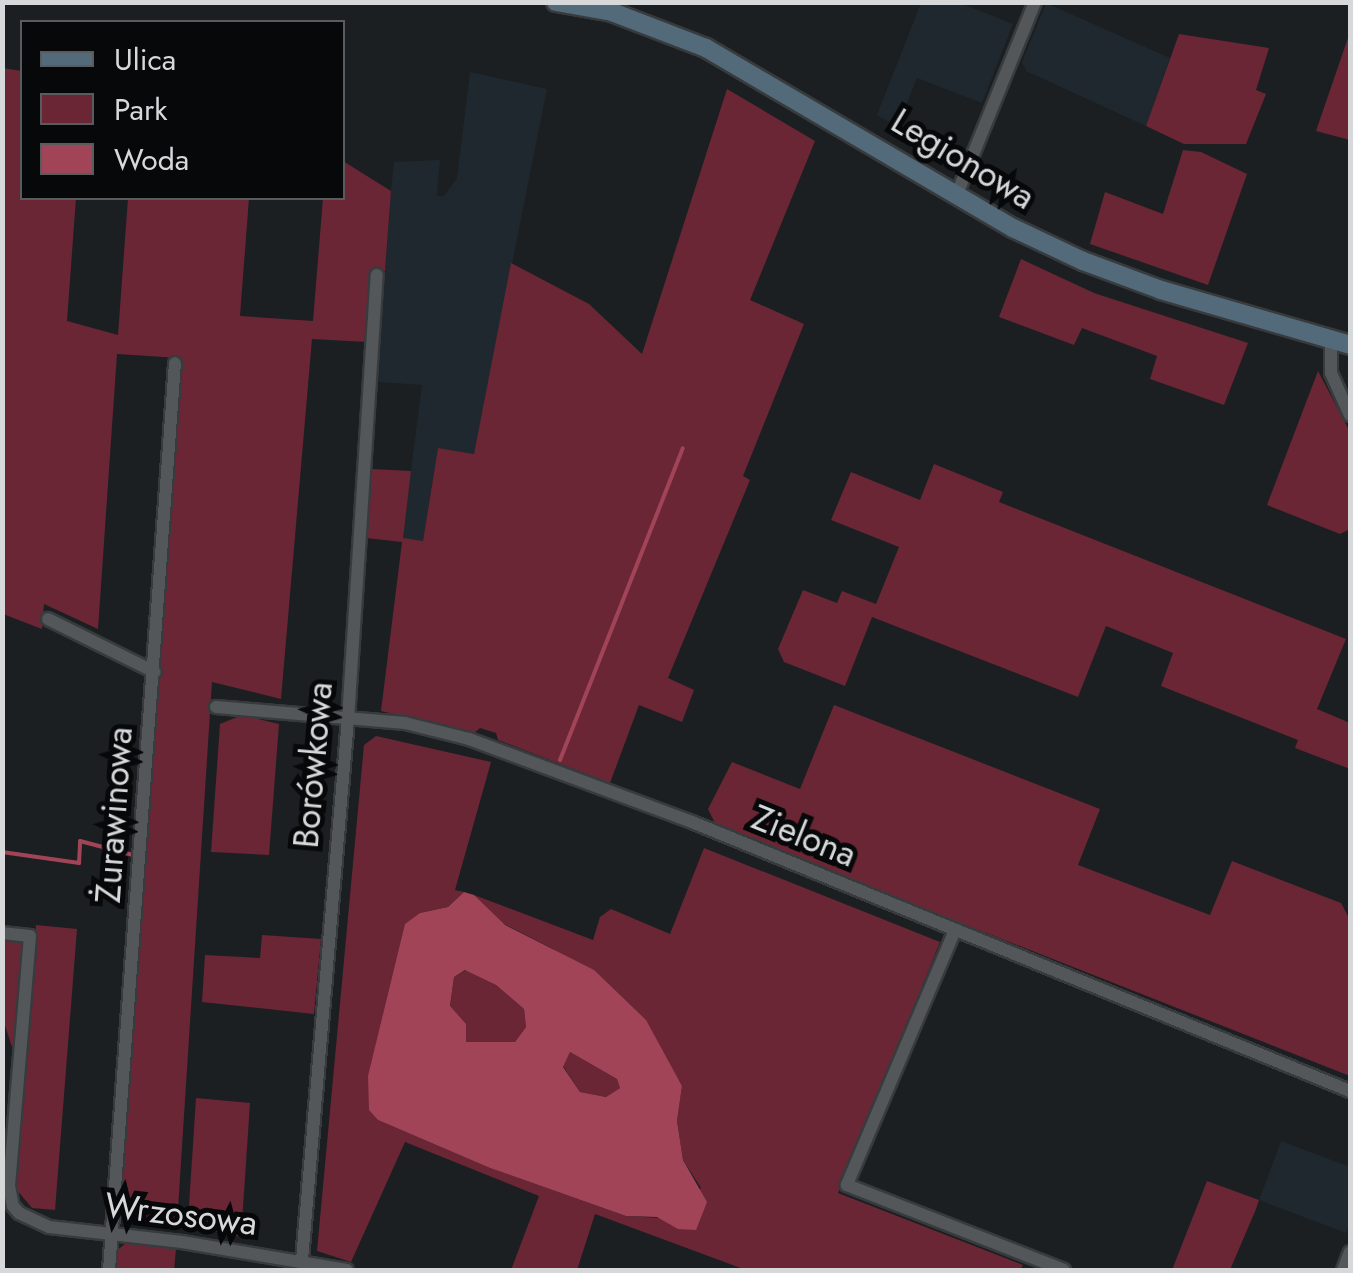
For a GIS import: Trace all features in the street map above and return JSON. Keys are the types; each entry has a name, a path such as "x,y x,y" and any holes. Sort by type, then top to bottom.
{"main road":[{"name":"Legionowa","path":"556,2 612,12 706,48 1013,228 1083,261 1161,290 1350,346"}],"street":[{"path":"956,194 1035,2"},
{"name":"Borówkowa","path":"302,1260 348,719 377,275"},
{"path":"1331,340 1330,373 1350,414"},
{"name":"Żurawinowa","path":"108,1270 175,364"},
{"path":"48,619 155,672"},
{"name":"Zielona","path":"216,707 405,723 469,738 692,822 1350,1091"},
{"path":"954,930 847,1186 1034,1265 1064,1270"},
{"name":"Wrzosowa","path":"2,933 30,936 10,1186 12,1206 25,1218 49,1228 302,1260 347,1270"},
{"path":"1343,1270 1350,1252"}],"shaded area":[{"path":"921,3 960,3 1013,24 982,103 917,78 897,127 877,115"},
{"path":"1046,3 1170,58 1146,126 1026,71 1022,62"},
{"path":"470,72 547,89 474,454 438,448 423,541 402,539 422,385 377,382 394,162 440,160 437,196 444,196 457,178"},
{"path":"1281,1141 1350,1167 1350,1222 1346,1233 1259,1200"}],"green space":[{"path":"1350,32 1348,92 1350,140 1316,131"},
{"path":"1179,34 1269,48 1256,90 1266,94 1246,144 1184,144 1146,126"},
{"path":"2,68 20,71 20,200 76,200 67,321 118,335 128,200 249,200 240,316 313,321 323,200 345,200 345,162 391,191 385,271 373,271 367,342 312,339 281,699 212,682 177,1224 128,1217 119,1206 180,358 117,354 98,629 44,604 42,629 3,614"},
{"path":"727,89 815,141 750,300 804,324 743,476 750,480 668,678 694,690 682,722 639,705 610,783 498,740 496,733 480,728 474,733 381,711 402,542 366,538 371,469 411,471 403,538 423,541 438,448 474,454 511,263 589,304 642,354"},
{"path":"1183,150 1201,152 1247,174 1208,285 1090,244 1105,192 1163,214"},
{"path":"1021,259 1094,293 1248,343 1224,405 1150,379 1157,356 1082,328 1074,345 999,317"},
{"path":"1318,371 1350,432 1350,529 1340,534 1267,505"},
{"path":"934,464 1003,492 999,502 1346,639 1317,709 1350,723 1350,769 1295,748 1298,740 1161,686 1173,653 1106,626 1078,697 872,617 845,686 784,662 778,649 803,590 837,603 842,591 876,604 899,547 831,520 851,472 920,500"},
{"path":"834,705 1100,809 1078,865 1210,915 1232,861 1341,903 1350,920 1350,1076 717,827 708,809 732,762 800,789"},
{"path":"242,715 279,724 269,855 211,852 220,724"},
{"path":"376,736 491,762 455,890 464,892 448,907 420,913 378,1120 490,1168 626,1216 661,1218 701,1188 683,1160 677,1121 682,1086 668,1062 555,950 494,919 474,895 593,940 600,917 611,909 670,934 704,848 940,942 838,1193 1023,1265 1020,1270 746,1270 595,1214 577,1270 511,1270 539,1196 405,1142 351,1262 317,1251 364,745"},
{"path":"36,925 77,929 55,1210 32,1208 16,1189"},
{"path":"262,935 321,939 314,1014 202,1002 205,955 260,958"},
{"path":"2,941 25,943 20,1032 12,1047 3,1019"},
{"path":"466,970 496,985 524,1009 526,1027 515,1042 466,1042 450,1007 454,977"},
{"path":"570,1052 617,1079 620,1088 606,1097 580,1092 563,1066"},
{"path":"196,1098 250,1103 241,1237 193,1227 188,1221"},
{"path":"1207,1181 1259,1200 1256,1209 1230,1270 1172,1270"},
{"path":"126,1243 176,1249 174,1270 114,1270 115,1252"}],"water":[{"path":"464,892 474,895 505,925 594,970 646,1020 682,1086 677,1121 683,1160 707,1202 696,1230 678,1229 657,1217 626,1216 490,1168 378,1120 369,1110 368,1076 405,924 420,913 448,907","holes":["465,970 496,985 524,1009 526,1027 515,1042 466,1042 466,1024 450,1006 454,977","570,1052 617,1079 620,1088 606,1097 580,1092 563,1067"]}],"waterway":[{"path":"560,760 683,448"},
{"path":"2,852 79,863 80,841 133,855"}]}
